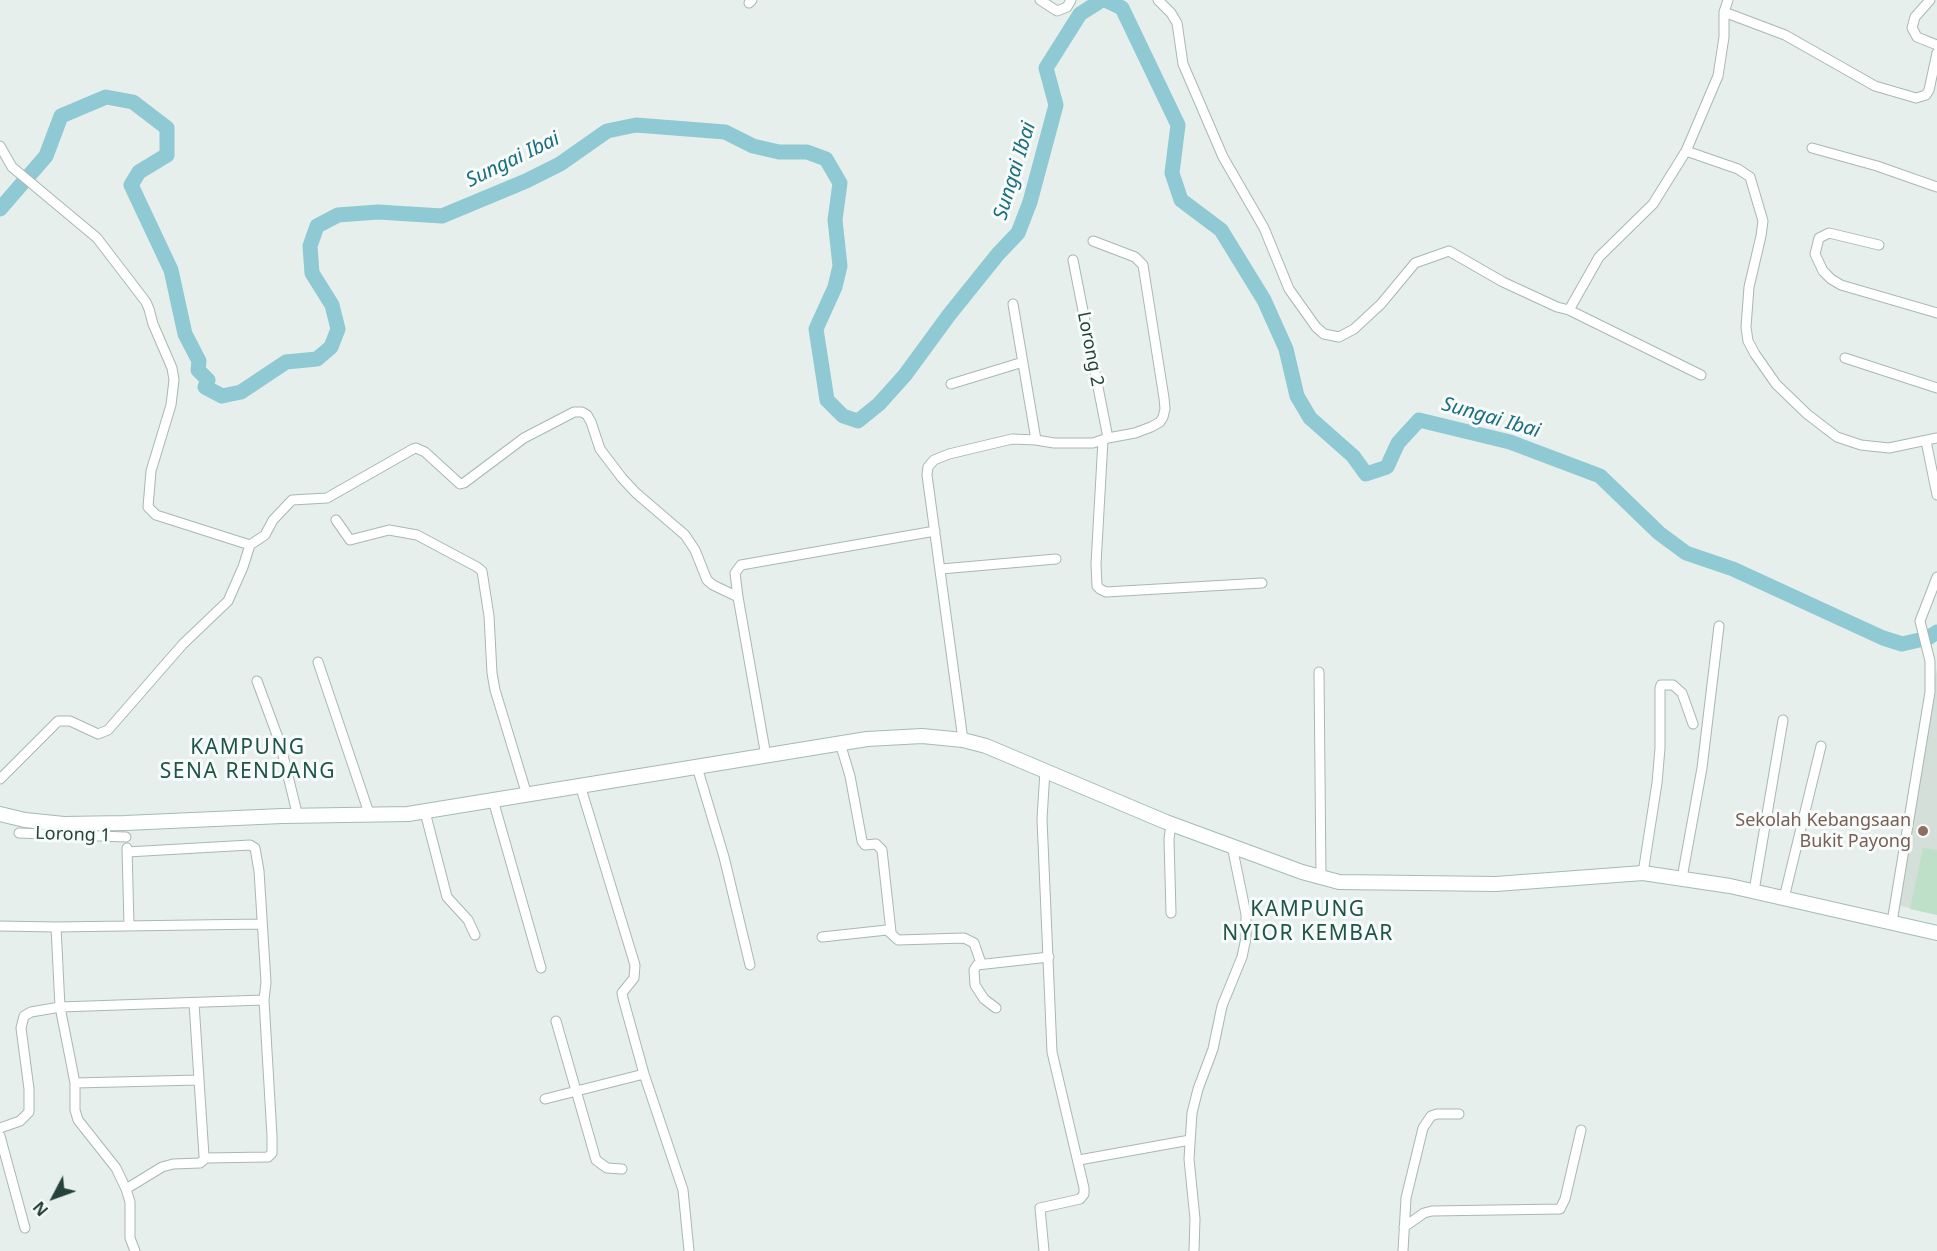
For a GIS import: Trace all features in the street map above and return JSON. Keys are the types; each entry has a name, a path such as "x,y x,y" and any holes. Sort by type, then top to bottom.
{"main road":[{"path":"0,814 50,823 126,830 298,817 425,812 840,743 910,735 963,740 986,746 1171,824 1322,878 1357,883 1496,884 1643,873 1754,891 1937,933"}],"street":[{"path":"1040,0 1057,11 1067,7 1071,0"},
{"path":"1158,0 1172,13 1177,23 1183,64 1223,157 1264,228 1289,289 1316,327 1328,336 1339,337 1354,329 1381,304 1418,261 1446,251 1452,252 1503,282 1557,307 1569,310 1701,375"},
{"path":"1569,310 1599,257 1653,204 1686,151 1718,76 1724,37 1724,12 1728,0"},
{"path":"1930,0 1915,17 1912,28 1917,37 1937,45"},
{"path":"1724,12 1785,35 1875,86 1916,98 1926,95 1929,90 1937,54"},
{"path":"0,146 12,166 40,192 91,231 146,302 172,368 174,391 151,471 148,507 156,515 250,545"},
{"path":"1812,148 1876,166 1937,187"},
{"path":"1686,151 1738,169 1750,177 1763,221 1749,287 1746,327 1748,340 1755,354 1776,384 1807,414 1837,437 1861,445 1889,448 1937,438"},
{"path":"1879,245 1829,234 1819,238 1815,254 1823,271 1841,285 1937,313"},
{"path":"963,740 927,475 928,467 934,460 949,454 992,442 1012,439 1054,443 1093,443 1135,433 1160,422 1165,409 1143,265 1138,258 1093,241"},
{"name":"Lorong 2","path":"1073,260 1105,439 1096,564 1097,586 1106,592 1262,583"},
{"path":"1013,304 1036,440"},
{"path":"1845,358 1937,388"},
{"path":"951,384 1023,362"},
{"path":"0,779 58,721 70,721 98,734 108,730 183,644 228,601 250,545 265,535 273,520 292,500 327,498 416,448 460,484 524,438 578,411 587,415 600,449 622,478 636,494 685,536 707,580 738,597"},
{"path":"1926,441 1937,495"},
{"path":"336,520 350,540 389,530 417,535 482,571 489,616 495,690 527,795"},
{"path":"765,756 738,597 735,573 741,565 935,531"},
{"path":"941,569 1056,559"},
{"path":"1892,922 1930,692 1931,671 1920,626 1921,616 1937,577"},
{"path":"1682,878 1702,768 1719,626"},
{"path":"318,662 369,816"},
{"path":"1319,672 1322,878"},
{"path":"257,681 280,743 298,817"},
{"path":"1643,873 1658,772 1661,685 1673,685 1682,693 1693,724"},
{"path":"1754,891 1783,720"},
{"path":"840,743 850,776 862,841 865,844 876,844 882,850 891,932"},
{"path":"1784,898 1821,746"},
{"path":"697,767 724,857 750,965"},
{"path":"1044,1251 1040,1208 1075,1201 1082,1197 1084,1188 1053,1058 1042,808 1045,770"},
{"path":"580,785 635,965 634,978 622,993 644,1074 683,1190 689,1251"},
{"path":"493,800 541,968"},
{"path":"425,812 447,897 468,921 475,935"},
{"path":"1170,913 1169,839 1171,824"},
{"path":"126,830 129,927"},
{"name":"Lorong 1","path":"19,833 126,830"},
{"path":"126,1189 162,1167 173,1164 200,1164 206,1158 268,1157 272,1153 260,872 253,845 127,852"},
{"path":"1194,1251 1195,1219 1189,1159 1192,1113 1213,1049 1222,1006 1245,944 1246,914 1232,846"},
{"path":"0,926 129,927 262,924"},
{"path":"56,927 60,1007 75,1083 75,1110 78,1120 116,1168 126,1189 130,1202 130,1238 135,1251"},
{"path":"822,937 887,930 898,940 970,939 974,943 981,963"},
{"path":"996,1008 984,999 975,985 974,970 977,965 1048,957"},
{"path":"0,1128 20,1121 28,1112 30,1103 21,1028 24,1016 31,1012 60,1007 264,1000"},
{"path":"194,1003 203,1154 206,1158"},
{"path":"556,1021 596,1160 607,1168 622,1168"},
{"path":"545,1099 644,1074"},
{"path":"75,1083 198,1080"},
{"path":"1403,1251 1403,1218 1409,1182 1419,1139 1426,1121 1437,1114 1459,1114"},
{"path":"1404,1227 1424,1213 1432,1211 1560,1209 1565,1200 1581,1130"},
{"path":"0,1136 25,1228"},
{"path":"1078,1160 1190,1140"}],"shaded area":[{"name":"Sekolah Kebangsaan Bukit Payong","path":"1937,668 1937,915 1897,905"}],"green space":[{"path":"1923,848 1937,850 1937,915 1910,909"}],"waterway":[{"name":"Sungai Ibai","path":"0,209 46,156 61,116 106,97 133,102 167,128 167,155 139,172 131,185 171,270 185,334 199,361 198,370 208,380 205,387 222,396 241,392 286,362 317,359 331,347 338,329 332,305 312,273 310,246 317,226 338,215 378,212 442,216 526,181 560,164 607,131 636,125 725,132 753,146 779,152 807,152 826,159 840,183 835,220 840,266 835,287 816,329 827,400 843,416 858,421 879,404 905,375 949,315 1018,233 1030,202 1056,105 1046,68 1080,14 1102,0"},
{"name":"Sungai Ibai","path":"1105,0 1122,8 1178,125 1172,173 1181,200 1221,230 1264,300 1286,349 1297,396 1310,418 1353,456 1366,474 1387,467 1398,443 1419,420 1510,442 1600,476 1659,533 1686,553 1733,569 1883,638 1902,644 1928,638 1937,632"}],"place":[{"name":"Sekolah Kebangsaan Bukit Payong","path":"1923,831"}],"district":[{"name":"KAMPUNG SENA RENDANG","path":"248,760"},
{"name":"KAMPUNG NYIOR KEMBAR","path":"1308,922"}]}
